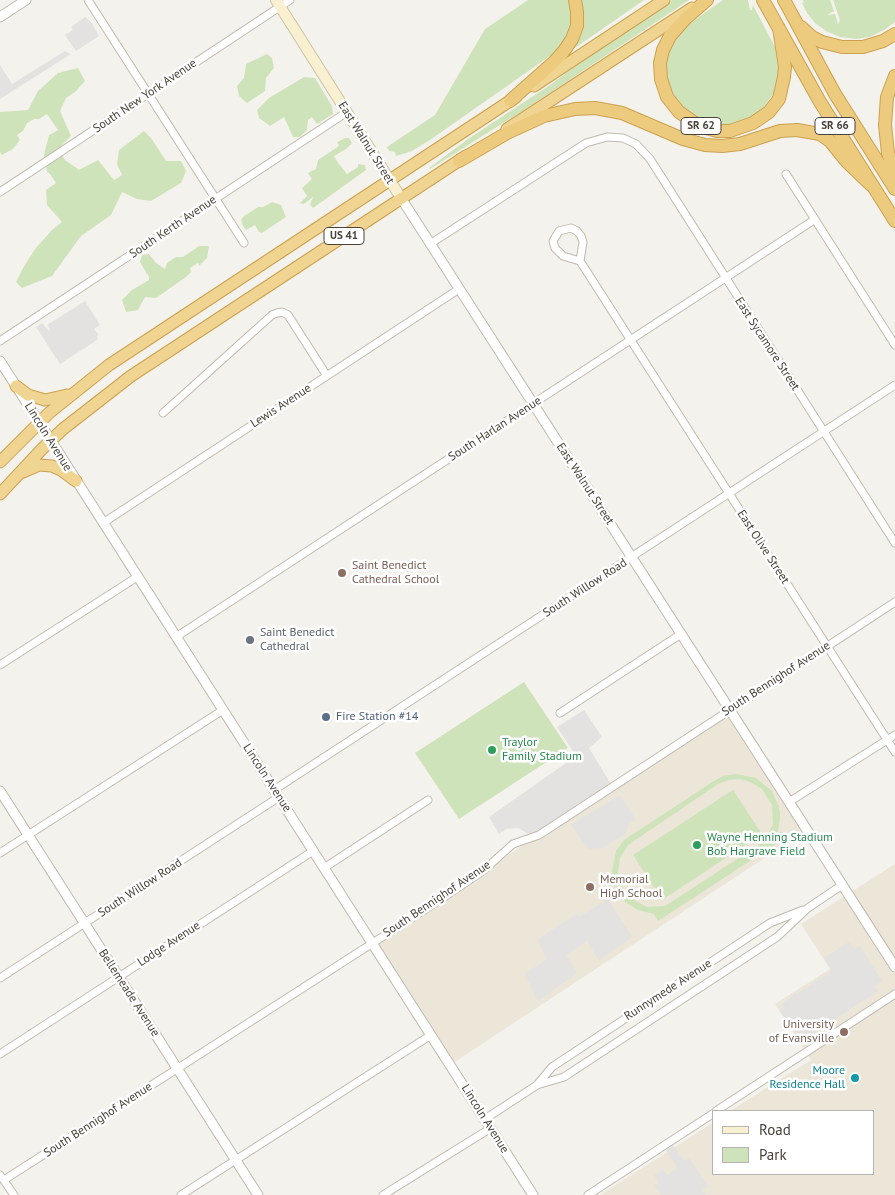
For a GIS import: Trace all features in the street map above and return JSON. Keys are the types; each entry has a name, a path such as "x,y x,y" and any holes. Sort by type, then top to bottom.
{"highway":[{"path":"510,101 554,62 572,39 577,26 575,0"},
{"name":"US 41","path":"0,462 39,422 71,394 137,346 664,0"},
{"name":"US 41","path":"0,494 50,441 82,413 131,376 706,0"},
{"name":"SR 62","path":"706,0 670,36 663,50 660,63 667,97 679,112 700,126 717,131 744,128 762,119 779,99 785,67 778,28 763,0"},
{"path":"784,0 835,94 895,188"},
{"path":"793,17 812,37 836,47 863,47 883,41 895,34"},
{"name":"SR 66","path":"778,28 820,102 895,222"},
{"path":"895,76 888,97 885,125 888,153 895,173"},
{"path":"458,161 507,133 544,116 575,109 594,108 622,113 683,139 705,145 740,144 780,131 797,130 820,134 830,141 871,185"},
{"path":"16,386 28,395 45,400 71,394"},
{"path":"17,475 34,467 52,466 68,474 76,482"}],"main road":[{"name":"East Walnut Street","path":"278,3 401,198"}],"street":[{"path":"0,17 26,0"},
{"path":"88,0 244,244"},
{"name":"South New York Avenue","path":"0,192 149,93 278,3 290,0"},
{"name":"South Kerth Avenue","path":"0,341 347,112"},
{"name":"East Sycamore Street","path":"430,244 586,143 599,138 614,137 629,140 639,146 650,159 895,543"},
{"path":"786,174 895,345"},
{"name":"East Walnut Street","path":"401,198 895,967"},
{"name":"South Harlan Avenue","path":"176,637 814,220"},
{"path":"571,228 579,233 582,242 580,261 563,256 555,248 553,241 559,231 571,228"},
{"name":"East Olive Street","path":"580,261 895,752"},
{"name":"Lewis Avenue","path":"103,523 459,290"},
{"path":"163,413 272,315 282,312 288,315 327,376"},
{"name":"Lincoln Avenue","path":"0,361 533,1195"},
{"name":"South Willow Road","path":"0,978 84,924 632,557 895,385"},
{"path":"0,665 137,577"},
{"name":"South Bennighof Avenue","path":"2,1178 372,944 484,870 513,844 539,835 895,602"},
{"path":"560,713 681,634"},
{"path":"0,853 223,710"},
{"path":"789,802 895,735"},
{"name":"Bellemeade Avenue","path":"0,791 258,1195"},
{"path":"324,868 428,800"},
{"name":"Lodge Avenue","path":"0,1054 313,851"},
{"name":"Runnymede Avenue","path":"536,1085 564,1076 777,937 808,908 842,885"},
{"name":"Runnymede Avenue","path":"485,1119 536,1085 552,1067 770,923 808,908"},
{"path":"718,1110 895,994"},
{"path":"181,1195 431,1035"},
{"path":"588,1195 712,1114"},
{"path":"384,1195 490,1128"},
{"path":"2,1178 14,1195"}],"shaded area":[{"path":"85,17 91,22 99,36 76,51 65,35 73,30 71,27"},
{"path":"65,51 71,54 0,99 0,65 12,84"},
{"path":"85,301 100,325 94,329 98,334 97,340 60,364 36,327 42,323 49,331 50,329 47,325"},
{"path":"584,710 602,737 589,748 611,784 532,836 518,828 506,829 499,834 489,817 576,756 557,727"},
{"name":"Memorial High School","path":"730,710 807,830 450,1065 372,944"},
{"path":"620,795 636,820 629,824 626,833 602,848 588,849 571,825"},
{"name":"University of Evansville","path":"895,864 895,1195 600,1195 712,1123 712,1175 875,1175 875,1110 732,1110 811,1060 775,1004 830,969 801,924"},
{"path":"608,899 632,937 599,960 587,941 566,955 577,973 538,1001 525,974 547,959 537,940 576,914 579,917"},
{"path":"849,942 854,949 860,946 882,981 874,986 878,991 811,1035 813,1038 806,1042 801,1034 797,1037 780,1011 784,1008 781,1004 832,971 824,958"},
{"path":"673,1145 684,1161 689,1158 708,1186 702,1190 706,1195 661,1195 654,1185 659,1183 654,1175 663,1170 667,1175 678,1168 666,1150"}],"green space":[{"path":"528,0 569,0 572,16 570,29 565,41 557,51 412,151 396,156 395,152 389,151 387,147 435,115 485,29"},
{"path":"580,0 644,0 575,48 581,30"},
{"path":"672,0 689,0 535,103 429,168 468,139 550,85"},
{"path":"723,0 748,0 750,10 752,10 753,5 776,49 779,71 773,94 761,111 735,124 713,125 693,117 673,97 667,80 666,63 671,45 687,25"},
{"path":"803,0 830,0 834,11 827,15 835,14 838,24 840,20 833,0 895,0 895,22 869,37 856,39 840,37 826,31 815,23 807,13 802,3 804,2"},
{"path":"267,54 272,58 274,68 266,78 265,91 247,103 239,96 237,86 244,78 246,64"},
{"path":"78,68 85,81 75,92 66,98 60,111 71,136 58,149 65,160 79,170 98,160 114,180 122,175 117,164 119,150 144,131 151,138 166,161 181,161 186,171 181,183 151,201 137,199 122,192 111,215 81,236 52,276 22,288 16,282 23,268 35,249 62,222 47,205 46,190 56,183 47,172 44,155 49,135 58,130 47,114 39,119 34,119 27,123 23,131 17,135 20,140 13,149 2,155 0,152 0,112 28,110 38,91 58,73"},
{"path":"304,77 315,78 332,106 333,114 317,124 312,117 308,120 307,130 300,137 293,137 284,117 270,126 259,118 257,110 269,98"},
{"path":"349,138 352,143 334,156 338,163 347,174 358,167 358,164 365,165 366,170 313,208 310,205 313,197 304,204 300,203 307,196 302,188 312,179 308,173 316,169 318,160 339,146 337,142"},
{"path":"272,202 281,205 286,217 262,233 259,232 255,225 246,230 241,220 244,216 258,207 263,207"},
{"path":"199,246 209,246 207,258 199,266 198,263 190,268 191,272 186,277 156,298 145,297 138,310 126,312 122,300 132,290 149,280 140,262 142,255 149,254 156,263 165,269 167,263 176,257 183,257"},
{"name":"Traylor Family Stadium","path":"524,682 568,748 459,819 415,753"},
{"path":"736,774 756,778 772,791 780,812 777,834 781,832 785,838 658,921 654,914 638,910 625,902 614,885 612,871 616,851 624,840 723,776","holes":["741,779 762,789 772,805 773,824 765,841 665,906 647,907 630,898 623,889 618,873 620,858 628,845 718,784 729,780"]},
{"name":"Wayne Henning Stadium Bob Hargrave Field","path":"733,790 762,834 662,900 633,855"}],"place":[{"name":"Saint Benedict Cathedral School","path":"342,573"},
{"name":"Saint Benedict Cathedral","path":"250,640"},
{"name":"Fire Station #14","path":"326,717"},
{"name":"Traylor Family Stadium","path":"492,750"},
{"name":"Wayne Henning Stadium Bob Hargrave Field","path":"697,845"},
{"name":"Memorial High School","path":"590,887"},
{"name":"University of Evansville","path":"844,1032"},
{"name":"Moore Residence Hall","path":"855,1078"}]}
